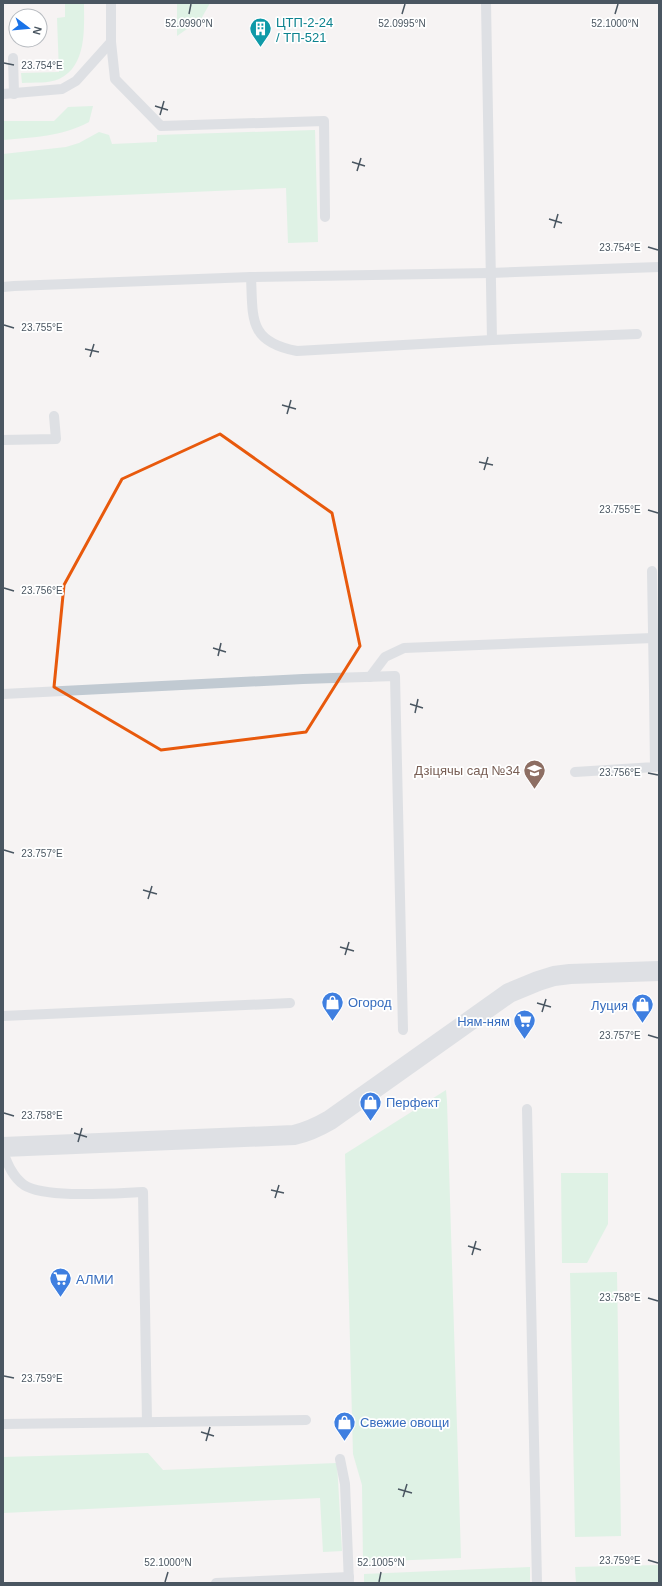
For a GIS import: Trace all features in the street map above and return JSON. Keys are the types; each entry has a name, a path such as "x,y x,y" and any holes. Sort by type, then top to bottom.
{"street":[{"path":"3,1147 299,1134 316,1128 330,1120 509,993 554,976 570,974 659,971"}],"lane":[{"path":"111,3 115,79 161,126 324,121 325,217"},
{"path":"486,3 492,340"},
{"path":"3,94 62,89 76,81 112,42"},
{"path":"13,58 14,94"},
{"path":"3,287 251,277 659,267"},
{"path":"251,277 253,317 257,327 264,337 273,345 297,351 492,340 637,334"},
{"path":"3,440 56,439 54,416"},
{"path":"575,772 655,767 657,690 653,638 652,570"},
{"path":"370,677 385,657 404,648 653,638"},
{"path":"3,694 395,676 403,1030"},
{"path":"3,1016 290,1003"},
{"path":"527,1110 537,1583"},
{"path":"3,1152 10,1169 16,1178 24,1185 39,1191 56,1194 143,1192 147,1422"},
{"path":"3,1424 306,1420"},
{"path":"216,1583 349,1580 345,1484 340,1459"}],"highlighted area":[{"path":"220,434 332,513 360,646 306,732 161,750 54,687 64,585 122,479"}],"green space":[{"path":"65,3 84,3 82,46 75,65 68,73 55,81 22,83 21,73 59,72 57,18 65,17"},
{"path":"177,3 210,3 201,19 177,36"},
{"path":"93,106 89,122 68,131 47,136 3,140 3,121 54,121 68,107"},
{"path":"315,130 318,242 288,243 286,188 3,200 3,154 66,147 79,143 99,132 109,135 112,144 157,142 157,135"},
{"path":"446,1090 461,1558 363,1562 362,1485 353,1454 345,1154"},
{"path":"561,1173 608,1173 608,1224 587,1263 562,1263"},
{"path":"617,1272 621,1536 575,1537 570,1273"},
{"path":"148,1453 163,1470 337,1463 342,1551 323,1552 320,1498 3,1513 3,1457"},
{"path":"659,1565 659,1583 576,1583 575,1567"},
{"path":"530,1567 530,1583 364,1583 364,1574"}],"place":[{"name":"ЦТП-2-24 / ТП-521","path":"261,48"},
{"name":"Дзіцячы сад №34","path":"535,790"},
{"name":"Огород","path":"333,1022"},
{"name":"Луция","path":"643,1024"},
{"name":"Ням-ням","path":"525,1040"},
{"name":"Перфект","path":"371,1122"},
{"name":"АЛМИ","path":"61,1298"},
{"name":"Свежие овощи","path":"344,1442"}]}
